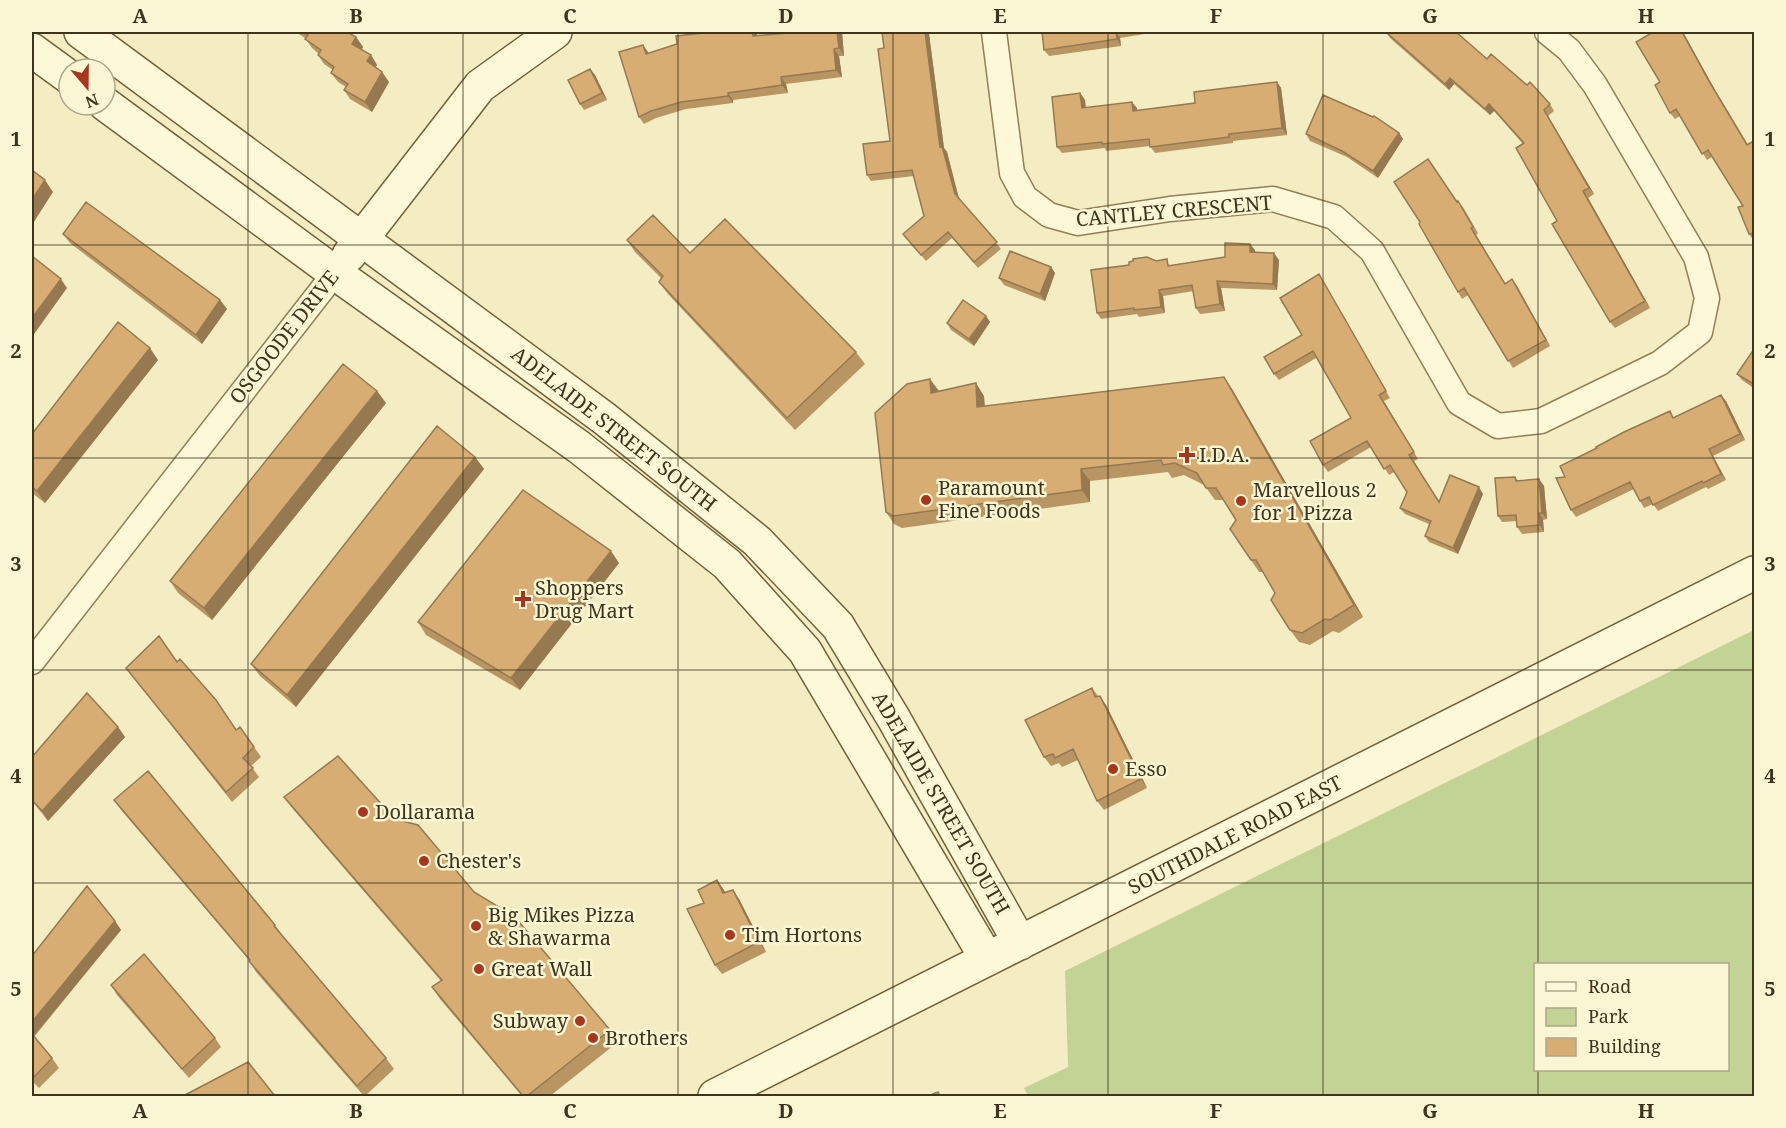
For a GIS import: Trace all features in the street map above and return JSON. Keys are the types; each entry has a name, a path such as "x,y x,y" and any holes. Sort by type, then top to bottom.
{"street":[{"name":"ADELAIDE STREET SOUTH","path":"81,32 605,419 757,541 838,626 894,719 1020,943"},
{"name":"OSGOODE DRIVE","path":"32,662 480,86 555,32"},
{"name":"CANTLEY CRESCENT","path":"994,32 1012,172 1025,197 1048,215 1078,222 1170,208 1273,199 1334,217 1372,251 1459,403 1498,426 1541,422 1660,363 1700,332 1707,298 1696,257 1595,85 1569,51 1547,32"},
{"path":"32,50 57,68"},
{"name":"ADELAIDE STREET SOUTH","path":"117,113 335,273 579,447 727,564 805,651 987,959"},
{"name":"SOUTHDALE ROAD EAST","path":"715,1096 1755,573"}],"green space":[{"path":"1754,630 1754,1096 1028,1096 1024,1088 1068,1067 1065,971"}],"building":[{"path":"302,32 347,32 356,37 352,44 371,55 367,61 382,72 365,102 344,90 348,84 331,73 334,67 318,55 321,50 305,39 308,35"},
{"path":"714,32 752,32 753,36 837,32 839,48 834,49 836,70 781,77 782,85 728,93 728,96 681,102 639,117 619,52 643,45 646,54 677,44 676,36"},
{"path":"882,32 925,32 940,147 942,146 955,194 997,242 974,262 948,232 921,255 903,234 924,216 912,170 867,175 863,144 890,141 878,49 884,48"},
{"path":"1042,32 1116,32 1117,39 1044,50"},
{"path":"1386,32 1456,32 1487,59 1491,54 1527,85 1530,82 1550,104 1544,110 1589,188 1583,191 1645,301 1610,322 1552,224 1557,221 1516,148 1524,143 1489,104 1485,109 1450,78 1445,84"},
{"path":"1653,32 1682,32 1747,145 1755,140 1755,233 1749,234 1738,207 1743,206 1708,150 1702,154 1676,109 1670,113 1655,85 1660,82 1636,42"},
{"path":"590,69 602,93 580,104 568,80"},
{"path":"1277,82 1282,128 1150,147 1149,139 1057,147 1052,97 1080,93 1082,108 1132,102 1133,111 1195,103 1194,92"},
{"path":"1323,95 1374,116 1399,133 1373,171 1342,151 1306,134"},
{"path":"1428,159 1458,201 1473,227 1471,228 1505,284 1512,279 1546,340 1508,361 1464,288 1458,292 1419,224 1420,222 1394,182"},
{"path":"32,170 45,180 32,200"},
{"path":"86,202 220,300 196,335 63,234"},
{"path":"653,215 690,253 725,219 856,352 787,418 659,282 663,276 627,240"},
{"path":"1225,243 1250,244 1250,252 1274,253 1273,284 1217,281 1220,304 1196,308 1192,285 1159,290 1161,307 1097,313 1091,270 1129,265 1133,259 1147,257 1156,261 1167,259 1168,266 1225,257"},
{"path":"1010,251 1051,267 1040,294 999,278"},
{"path":"32,256 61,279 32,318"},
{"path":"1319,274 1386,391 1379,395 1414,452 1409,455 1439,502 1450,475 1479,487 1453,548 1425,536 1431,521 1400,508 1407,492 1390,465 1384,469 1367,441 1323,465 1310,441 1351,418 1313,351 1274,374 1264,357 1302,335 1280,298"},
{"path":"963,300 986,316 969,339 947,323"},
{"path":"118,322 150,348 37,491 32,487 32,434"},
{"path":"1755,349 1755,385 1737,374"},
{"path":"343,364 377,391 204,608 170,581"},
{"path":"1224,377 1354,605 1330,620 1325,619 1302,633 1290,630 1271,600 1275,593 1256,560 1251,560 1230,529 1236,520 1216,488 1206,488 1197,473 1175,463 1163,465 1161,460 1081,469 1082,490 893,516 886,512 875,413 907,384 930,379 931,393 976,383 977,407"},
{"path":"1721,395 1740,434 1709,449 1721,474 1653,505 1649,497 1640,501 1630,482 1571,510 1556,478 1565,477 1560,466 1670,411 1673,418"},
{"path":"437,426 475,457 287,695 251,664"},
{"path":"1515,477 1516,481 1539,479 1542,513 1539,513 1540,525 1517,527 1516,515 1498,516 1495,478"},
{"name":"Shoppers Drug Mart","path":"523,490 611,551 511,678 418,622"},
{"path":"159,636 177,662 180,659 216,700 236,730 240,727 254,747 243,758 253,768 226,792 126,668"},
{"path":"1092,688 1095,697 1100,696 1141,779 1097,801 1073,749 1055,758 1053,754 1044,757 1025,720"},
{"path":"87,693 118,727 42,811 32,800 32,757"},
{"path":"338,756 395,819 418,825 474,892 515,917 610,1030 527,1096 523,1096 432,987 442,980 284,797"},
{"path":"148,771 274,926 386,1058 357,1086 114,800"},
{"name":"Tim Hortons","path":"717,880 723,893 733,890 759,942 715,965 687,909 704,903 698,890"},
{"path":"87,886 115,921 32,1022 32,956"},
{"path":"144,954 215,1038 182,1069 111,985"},
{"path":"32,1034 52,1058 33,1078 32,1077"},
{"path":"248,1062 275,1096 183,1096"},
{"path":"938,1092 940,1096 928,1096"}],"place":[{"name":"I.D.A.","path":"1187,455"},
{"name":"Paramount Fine Foods","path":"926,500"},
{"name":"Marvellous 2 for 1 Pizza","path":"1241,501"},
{"name":"Shoppers Drug Mart","path":"523,599"},
{"name":"Esso","path":"1113,769"},
{"name":"Dollarama","path":"363,812"},
{"name":"Chester's","path":"424,861"},
{"name":"Big Mikes Pizza & Shawarma","path":"476,926"},
{"name":"Tim Hortons","path":"730,935"},
{"name":"Great Wall","path":"479,969"},
{"name":"Subway","path":"580,1021"},
{"name":"Brothers","path":"593,1038"}]}
